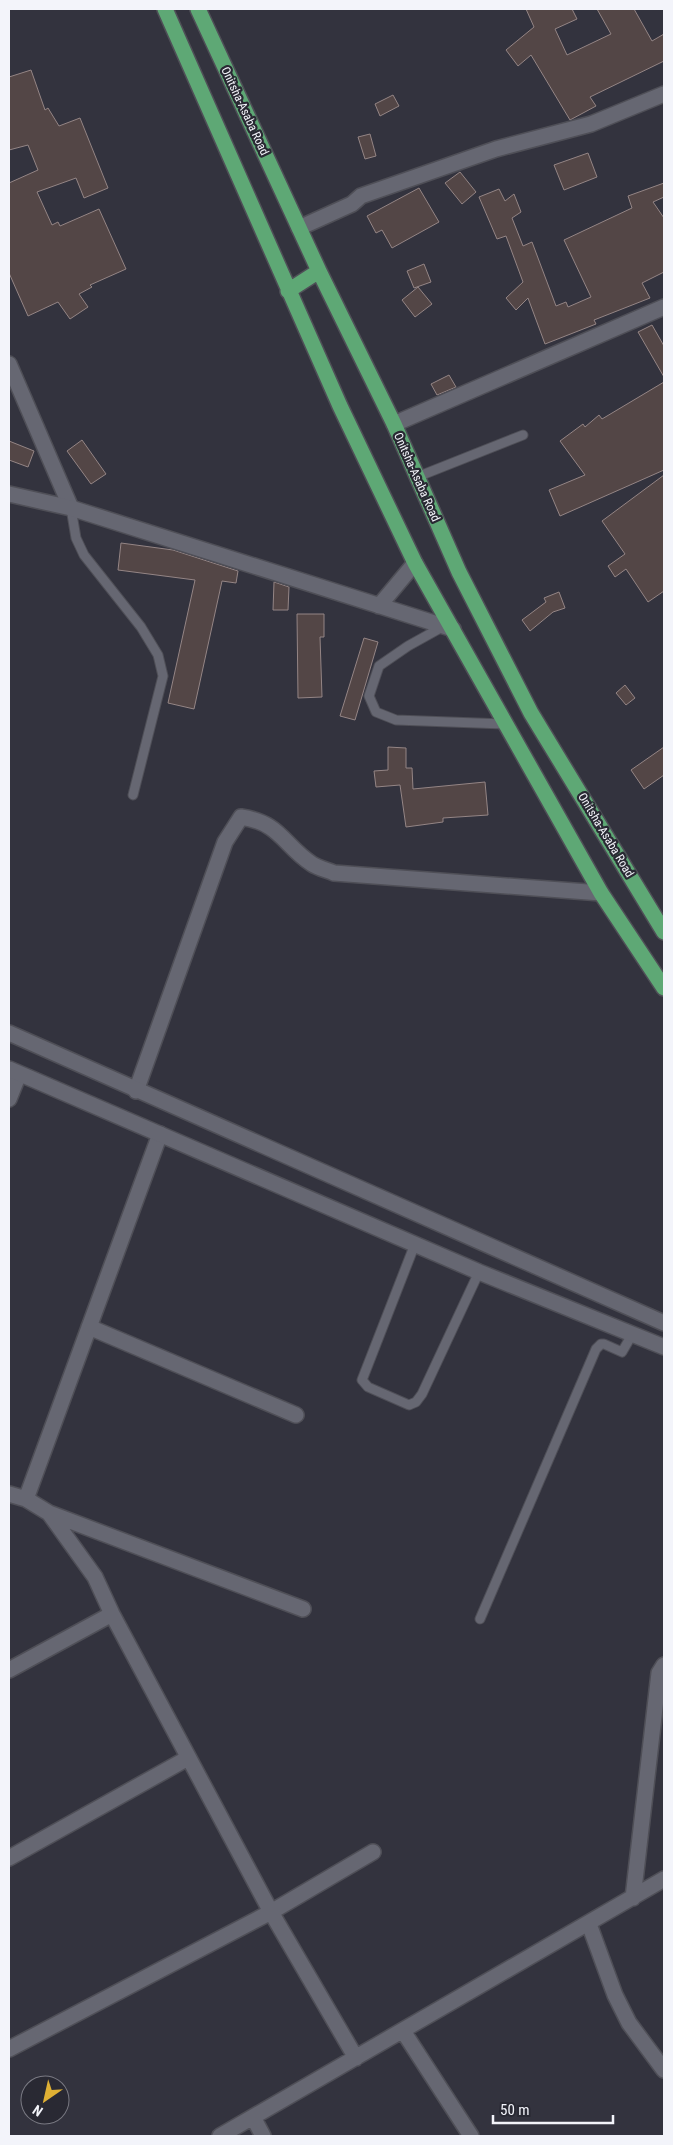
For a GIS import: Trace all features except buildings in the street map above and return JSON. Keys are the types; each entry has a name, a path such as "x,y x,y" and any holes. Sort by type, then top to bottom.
{"highway":[{"path":"165,9 288,291 340,406 415,563 448,627 601,894 664,988"},
{"name":"Onitsha-Asaba Road","path":"198,9 319,271 394,424 459,572 532,712 659,918 664,932"},
{"path":"288,291 319,271"}],"street":[{"path":"299,228 352,204 361,196 496,149 591,124 664,94"},
{"path":"394,424 662,312"},
{"path":"9,364 71,508"},
{"path":"9,494 71,508 448,627"},
{"path":"379,606 415,563"},
{"path":"136,1091 225,842 241,817 258,820 276,830 313,865 334,873 601,894"},
{"path":"9,1033 136,1091 664,1323"},
{"path":"9,1099 14,1072 479,1272 664,1347"},
{"path":"26,1499 160,1134"},
{"path":"89,1327 296,1415"},
{"path":"9,1494 26,1499 49,1513 302,1609"},
{"path":"49,1513 95,1577 112,1614 271,1912 356,2058"},
{"path":"9,1670 112,1614"},
{"path":"633,1898 659,1673 664,1665"},
{"path":"9,1858 188,1758"},
{"path":"9,2049 271,1912 373,1852"},
{"path":"220,2136 664,1879"},
{"path":"589,1924 615,1995 629,2023 664,2070"},
{"path":"403,2031 471,2136"},
{"path":"253,2117 263,2136"}],"lane":[{"path":"418,477 523,435"},
{"path":"71,508 76,538 84,555 141,627 158,655 163,676 133,795"},
{"path":"448,627 408,646 379,666 369,696 376,712 396,720 504,724"},
{"path":"415,1244 362,1380 368,1387 409,1405 416,1402 422,1394 479,1272"},
{"path":"480,1619 596,1349 601,1344 604,1344 622,1352 633,1333"}]}
